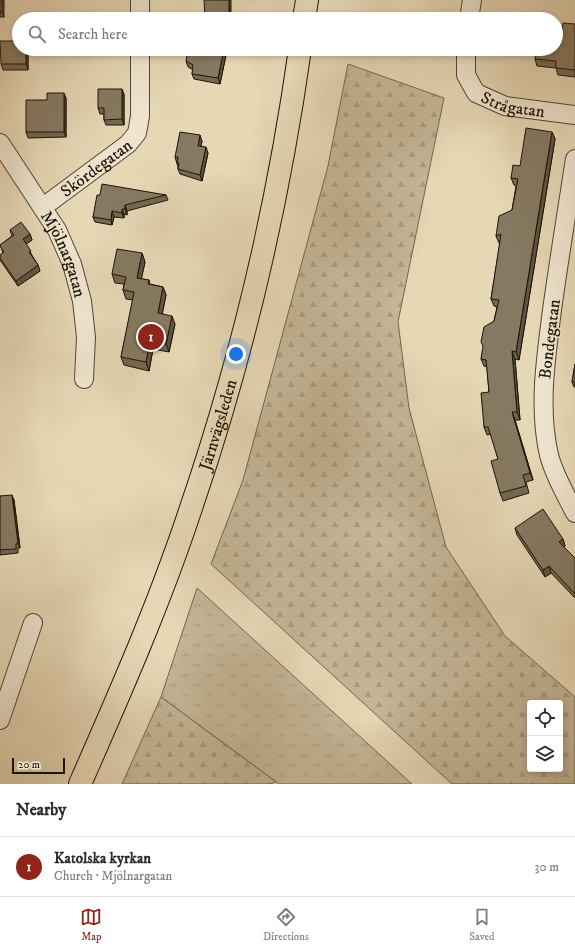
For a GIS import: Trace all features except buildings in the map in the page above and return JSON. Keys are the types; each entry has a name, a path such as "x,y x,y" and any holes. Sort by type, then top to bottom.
{"main road":[{"path":"305,12 307,0"},
{"name":"Järnvägsleden","path":"80,784 126,679 192,508 232,375 264,252 299,56"}],"street":[{"path":"140,0 140,12"},
{"path":"470,12 472,0"},
{"name":"Skördegatan","path":"43,207 128,144 137,133 140,116 140,56"},
{"name":"Strågatan","path":"466,56 466,75 476,93 505,106 575,115"},
{"name":"Mjölnargatan","path":"0,143 57,230 72,264 82,301 86,337 84,379"},
{"name":"Bondegatan","path":"575,160 556,281 543,390 544,420 549,456 575,514"},
{"path":"0,720 33,623"}],"green space":[{"path":"348,64 444,98 398,322 409,408 446,547 505,636 575,697 575,784 452,784 211,564 243,480 328,166"},
{"path":"197,588 412,784 279,784 161,697"},
{"path":"161,697 276,782 270,784 122,784"}],"place":[{"name":"Katolska kyrkan","path":"151,337"}]}
